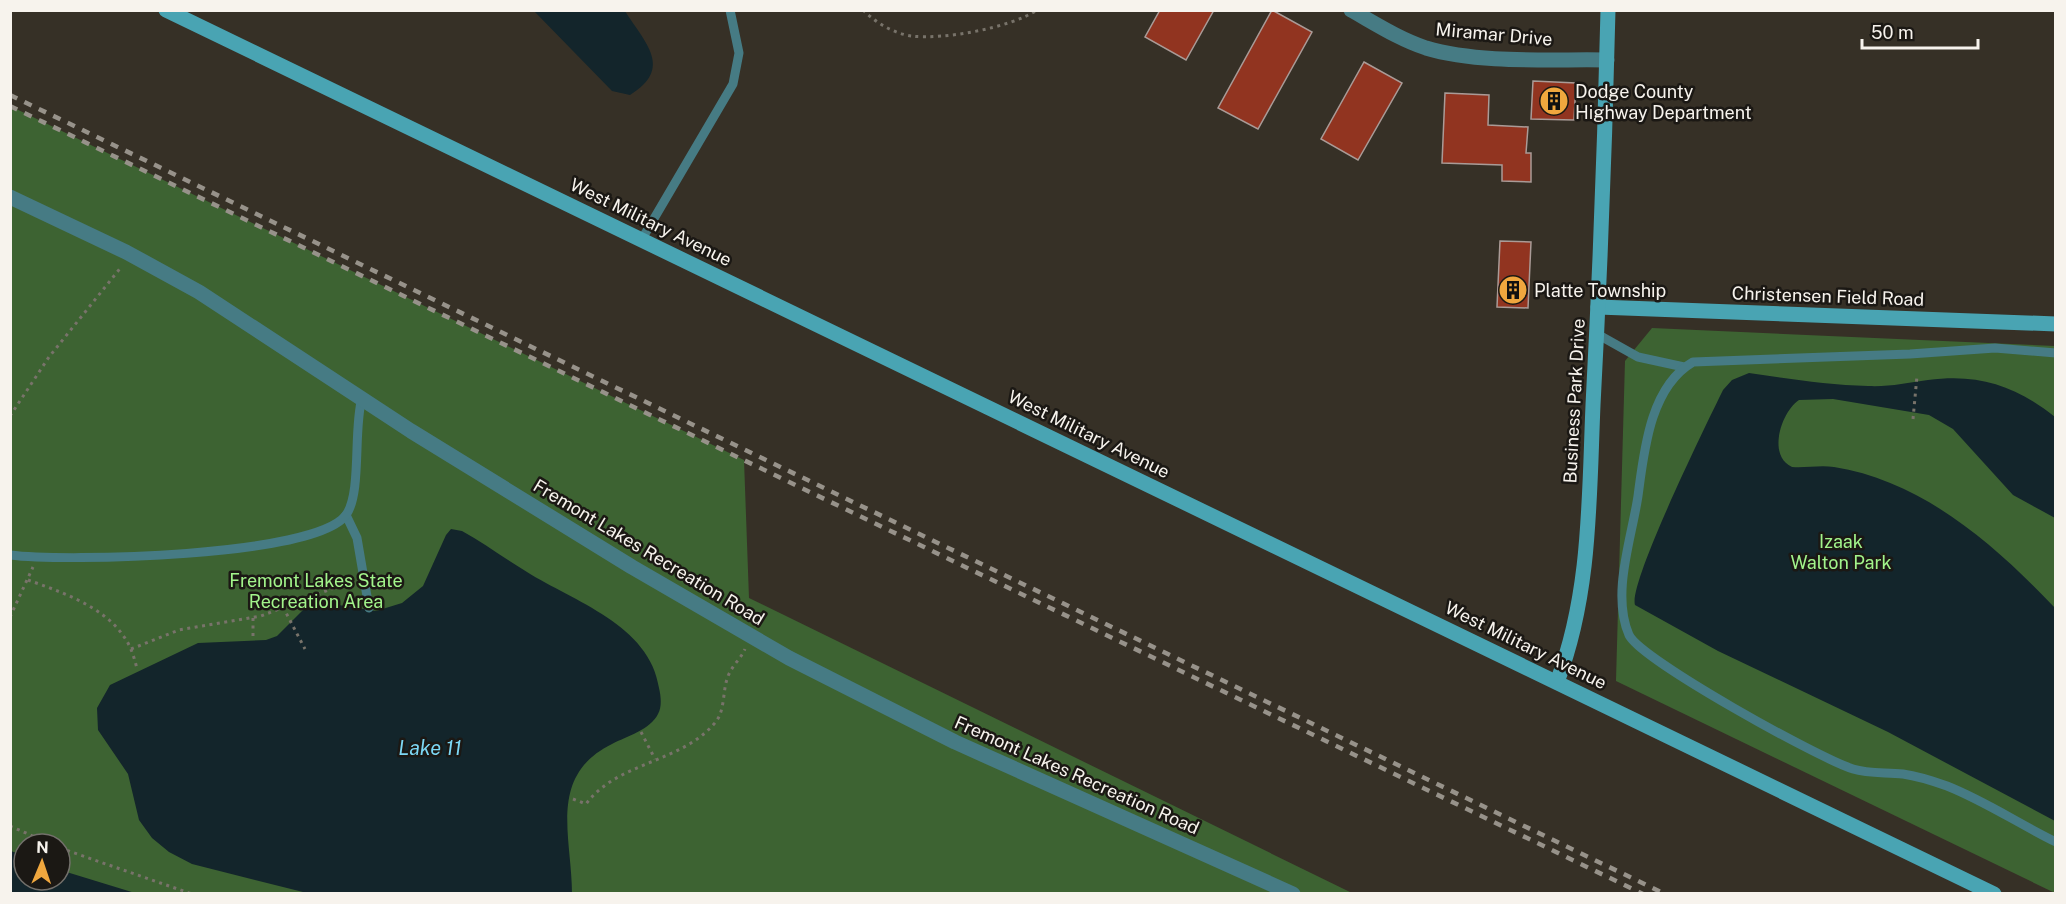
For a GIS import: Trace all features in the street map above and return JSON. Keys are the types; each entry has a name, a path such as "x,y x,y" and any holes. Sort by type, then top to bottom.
{"street":[{"name":"West Military Avenue","path":"166,10 1994,894"},
{"name":"Miramar Drive","path":"1351,10 1411,42 1448,52 1493,57 1607,60"},
{"name":"Business Park Drive","path":"1557,682 1573,633 1584,566 1597,334 1608,10"},
{"name":"Fremont Lakes Recreation Road","path":"10,197 129,254 220,305 362,398 632,567 841,685 955,742 1293,894"},
{"name":"Christensen Field Road","path":"1598,307 2055,324"}],"lane":[{"path":"642,239 734,84 739,52 730,10"},
{"path":"1597,334 1638,357 1684,367"},
{"path":"2055,352 1983,348 1880,355 1704,360 1684,367 1668,385 1646,443 1624,574 1625,622 1636,645 1670,670 1844,766 1867,772 1904,774 1945,785 2055,842"},
{"path":"10,555 115,558 211,551 296,537 332,525 346,515 352,495 357,427 362,398"},
{"path":"346,515 357,538 369,608"}],"path":[{"path":"863,10 872,19 899,33 931,36 998,25 1037,10"},
{"path":"10,416 49,357 116,277 129,254"},
{"path":"1913,419 1917,376"},
{"path":"131,649 179,630 253,618 335,585 365,579"},
{"path":"10,617 28,580 74,599 92,609 121,631 131,649 137,669"},
{"path":"283,607 305,649"},
{"path":"253,618 253,640"},
{"path":"573,799 586,804 611,781 700,736 717,722 731,670 739,662 751,636"},
{"path":"641,732 655,759"},
{"path":"72,852 192,894"}],"green space":[{"name":"Fremont Lakes State Recreation Area","path":"10,106 744,460 749,598 1352,893 11,893"},
{"name":"Izaak Walton Park","path":"1652,328 2055,346 2055,893 1616,681 1625,361"}],"water":[{"path":"534,11 625,11 652,55 651,75 630,95 612,91"},
{"path":"1749,373 1823,383 1868,386 1946,378 1980,380 2026,397 2055,417 2055,518 2013,495 1953,429 1929,415 1833,399 1799,400 1782,424 1778,444 1784,461 1792,467 1829,466 1867,474 1927,501 1982,539 2008,561 2055,608 2055,821 1888,732 1718,651 1635,605 1636,591 1656,535 1723,390 1732,380"},
{"name":"Lake 11","path":"451,529 462,531 527,572 607,617 641,647 653,666 660,694 661,705 658,714 650,724 638,732 612,744 592,757 578,773 571,790 568,830 572,894 307,893 192,864 169,852 152,838 139,820 128,774 98,730 97,708 110,685 198,643 266,640 277,636 303,610 326,603 376,611 402,603 423,586 446,535"},
{"path":"11,851 12,892 72,892 72,874 135,893 11,893"}],"building":[{"path":"1160,10 1214,10 1186,60 1145,37"},
{"path":"1272,10 1312,32 1258,129 1218,108"},
{"path":"1364,62 1402,83 1358,160 1321,139"},
{"name":"Dodge County Highway Department","path":"1533,81 1576,83 1574,120 1531,119"},
{"path":"1445,93 1489,95 1488,125 1528,127 1526,153 1531,153 1531,182 1502,181 1502,165 1442,163"},
{"path":"1500,241 1531,242 1528,308 1497,307"}],"railway":[{"path":"10,95 1665,894"},
{"path":"10,106 1643,894"}],"place":[{"name":"Dodge County Highway Department","path":"1554,101"},
{"name":"Platte Township","path":"1513,290"}]}
